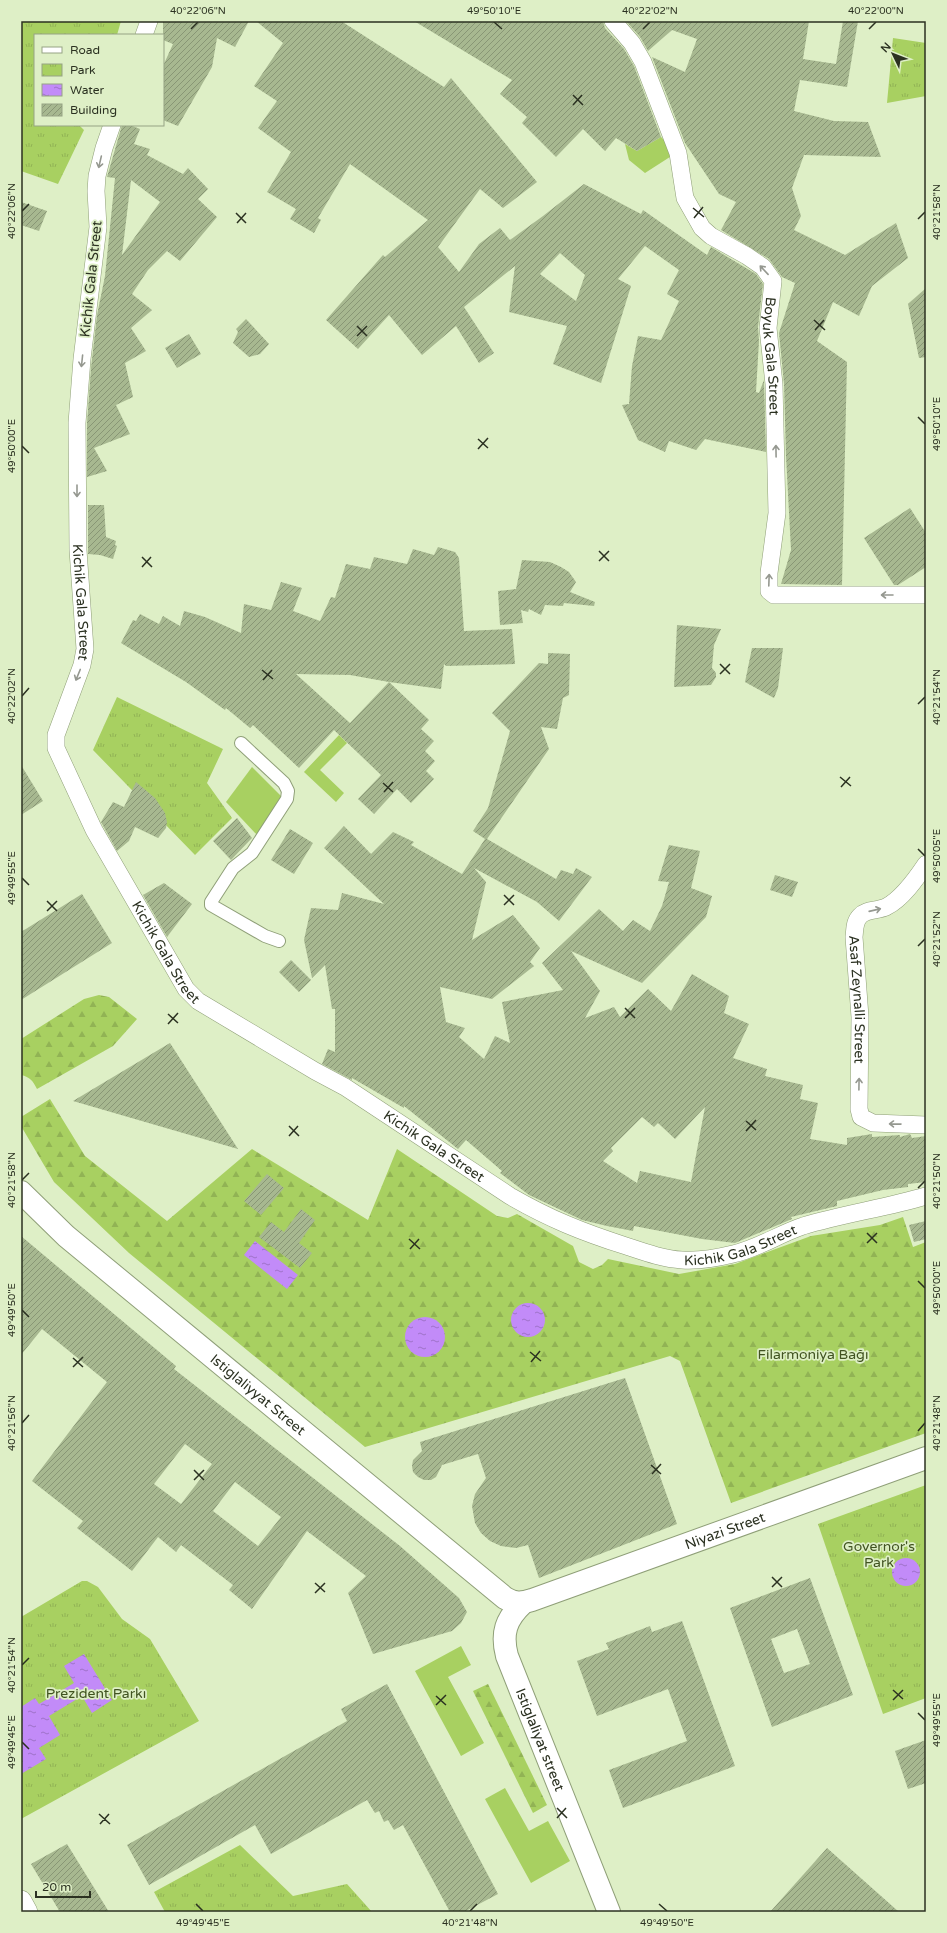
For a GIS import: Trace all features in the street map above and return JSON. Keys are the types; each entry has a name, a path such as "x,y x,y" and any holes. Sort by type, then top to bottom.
{"main road":[{"path":"21,1192 30,1203 66,1236 499,1593 510,1601 523,1603"},
{"name":"Niyazi Street","path":"523,1603 926,1458"},
{"path":"523,1603 511,1616 506,1626 503,1639 507,1656 609,1912"}],"street":[{"path":"144,34 149,21"},
{"name":"Boyuk Gala Street","path":"613,21 632,43 643,62 678,153 685,198 702,228 711,236 747,256 758,264 774,281 768,328 774,384 777,513 769,573 769,591 774,595 926,595"},
{"name":"Kichik Gala Street","path":"112,126 97,176 96,191 98,227 82,359 77,423 78,550 85,649 82,665 56,735 56,748 94,830 186,989 198,1001 315,1071 346,1087 510,1196 536,1211 594,1236 655,1255 682,1260 707,1259 734,1254 801,1227 848,1214 926,1196"},
{"path":"242,743 284,783 288,791 288,799 252,853 233,868 211,902 211,905 265,936 279,941"},
{"name":"Asaf Zeynalli Street","path":"926,864 908,888 891,904 884,908 864,913 857,919 854,937 860,1017 859,1109 861,1117 865,1121 873,1123 926,1125"},
{"path":"21,1902 27,1912"}],"green space":[{"path":"21,21 121,21 117,34 34,34 34,126 80,126 84,130 58,184 21,171"},
{"path":"893,38 926,43 926,96 887,103"},
{"path":"661,137 673,155 645,173 629,160 625,144 637,151"},
{"path":"117,697 223,749 207,783 232,818 195,855 93,750"},
{"path":"339,735 347,743 320,770 344,793 336,802 304,772"},
{"path":"252,767 283,798 258,836 226,802"},
{"path":"99,995 109,997 137,1019 113,1046 37,1089 31,1080 21,1075 21,1039 84,999"},
{"name":"Filarmoniya Bağı","path":"50,1099 85,1156 167,1221 252,1149 368,1220 397,1149 497,1216 508,1218 517,1214 573,1246 579,1262 593,1269 602,1265 608,1259 679,1274 735,1264 811,1236 880,1225 903,1217 913,1247 926,1242 926,1433 731,1503 680,1361 670,1356 365,1447 129,1253 54,1182 21,1126 21,1117"},
{"name":"Governor's Park","path":"926,1485 926,1698 883,1714 818,1524"},
{"name":"Prezident Parkı","path":"82,1581 87,1581 98,1587 122,1619 150,1639 199,1721 21,1819 21,1617"},
{"path":"461,1646 471,1665 448,1677 484,1743 461,1756 415,1671"},
{"path":"488,1684 547,1805 533,1813 473,1691"},
{"path":"505,1788 529,1831 548,1821 570,1861 531,1883 485,1799"},
{"path":"240,1845 293,1896 347,1884 372,1912 165,1912 154,1892"}],"water":[{"path":"255,1241 298,1275 287,1289 244,1255"},
{"path":"528,1303 540,1308 545,1320 540,1332 528,1337 516,1332 511,1320 516,1308"},
{"path":"429,1317 436,1320 442,1326 445,1337 444,1345 436,1354 429,1357 421,1357 414,1354 406,1345 405,1333 408,1326 417,1318"},
{"path":"906,1558 916,1562 920,1572 916,1582 906,1586 896,1582 892,1572 896,1562"},
{"path":"84,1654 112,1700 92,1713 82,1696 49,1716 60,1735 39,1748 46,1759 21,1774 21,1707 35,1698 39,1704 74,1683 64,1666"}],"building":[{"path":"163,21 249,21 235,47 217,38 212,67 178,126 164,120 164,64 173,44 164,40"},
{"path":"256,21 341,21 444,87 451,78 537,182 503,208 480,189 438,247 459,272 479,244 500,228 510,240 584,184 641,214 643,210 707,255 711,247 756,274 763,284 758,327 759,341 756,392 759,393 764,380 766,452 705,439 696,450 669,441 665,452 638,440 622,405 629,404 632,366 638,336 661,340 679,301 667,294 679,270 645,246 618,279 631,286 601,383 553,364 567,326 509,312 515,266 464,307 494,353 479,363 456,326 422,355 389,315 358,349 326,320 383,255 385,257 428,220 350,164 318,218 321,220 314,233 290,219 296,209 267,192 291,152 258,128 277,101 254,86 283,43","holes":["560,253 585,275 576,301 540,274"]},
{"path":"414,21 603,21 605,28 624,49 634,66 661,137 637,151 616,138 605,151 583,129 556,157 522,123 527,117 500,94 512,80"},
{"path":"626,21 809,21 803,59 836,64 843,21 858,21 847,87 800,80 794,111 834,121 868,122 881,157 804,155 792,188 801,216 794,230 845,255 896,223 908,258 872,286 859,316 833,302 817,341 847,362 842,585 781,584 791,550 784,384 779,333 795,283 782,277 769,259 721,230 736,202 719,194 685,143 652,57 685,72 697,39 672,30 648,51 640,37"},
{"path":"122,126 132,126 140,129 134,144 150,149 147,155 183,174 188,168 208,189 198,199 217,217 180,261 167,251 148,270 132,294 152,310 131,328 146,351 125,363 133,397 116,405 130,434 94,448 107,471 87,477 87,423 91,368 97,315 105,276 115,178 107,177","holes":["131,180 160,202 122,255"]},
{"path":"21,202 47,211 39,231 21,225"},
{"path":"926,288 926,357 919,358 908,304"},
{"path":"246,319 269,344 260,354 249,357 233,343 238,332 236,329"},
{"path":"189,334 201,354 177,368 165,348"},
{"path":"88,505 104,505 106,537 116,541 115,545 117,546 113,559 100,555 88,554"},
{"path":"910,508 926,533 926,567 898,585 894,585 864,538"},
{"path":"438,547 455,552 459,558 464,631 512,629 515,664 446,666 444,664 441,689 389,682 429,720 421,729 434,741 425,751 435,761 426,771 434,779 411,803 397,789 374,814 358,799 381,775 334,730 299,768 253,725 250,728 226,708 225,710 186,682 121,643 133,620 136,621 140,614 159,624 163,616 180,626 184,611 205,617 241,633 244,604 271,610 281,582 302,588 293,611 320,621 331,597 335,598 346,564 370,569 374,557 407,564 413,549 434,555","holes":["296,674 350,675 389,682 350,723"]},
{"path":"522,560 550,562 569,572 576,582 570,592 595,602 594,606 564,603 563,606 545,605 541,615 529,609 528,612 521,610 523,623 500,625 498,591 516,589"},
{"path":"677,625 721,629 714,645 712,668 716,673 716,677 711,685 674,687"},
{"path":"752,648 783,648 778,688 774,698 745,682"},
{"path":"548,653 570,654 569,695 563,698 557,729 541,727 549,749 487,839 556,879 561,870 573,874 576,868 592,877 559,921 537,902 474,868 486,882 472,940 513,915 540,948 530,962 534,966 492,999 440,987 446,1022 465,1028 459,1037 484,1059 495,1036 510,1043 502,1002 563,990 542,963 599,909 623,931 633,920 650,931 662,906 669,882 658,881 669,845 700,851 691,888 712,896 706,917 642,983 571,951 600,991 585,1018 614,1007 620,1017 648,989 671,1011 692,974 729,996 724,1013 749,1024 733,1058 767,1069 765,1076 803,1085 800,1099 818,1103 810,1139 847,1145 847,1138 872,1134 872,1137 900,1135 900,1137 910,1134 912,1138 926,1136 926,1182 908,1184 908,1187 883,1190 837,1201 837,1206 791,1217 792,1219 735,1243 702,1239 634,1226 633,1231 607,1226 582,1220 529,1195 500,1173 502,1171 466,1140 458,1149 404,1106 404,1108 352,1078 352,1080 322,1064 328,1049 335,1052 335,1009 332,1009 325,965 312,978 304,940 311,908 338,910 342,893 384,904 324,848 344,826 371,854 393,832 414,842 411,845 462,874 485,839 473,831 488,808 510,731 492,713 539,663 548,664","holes":["705,1107 691,1182 640,1171 637,1183 603,1161 613,1151 611,1148 642,1117 654,1127 658,1123 675,1139"]},
{"path":"21,765 43,801 21,815"},
{"path":"136,782 155,798 165,813 167,822 166,828 158,838 135,827 129,841 117,851 101,822 113,802 124,807"},
{"path":"237,818 252,838 231,860 213,841"},
{"path":"290,829 313,843 294,874 271,860"},
{"path":"775,875 798,882 792,897 770,890"},
{"path":"164,883 192,904 167,937 143,895"},
{"path":"82,894 112,943 21,1000 21,932"},
{"path":"291,960 311,980 299,992 279,972"},
{"path":"170,1043 238,1149 73,1101"},
{"path":"267,1174 284,1188 261,1215 244,1201"},
{"path":"301,1209 315,1220 299,1243 312,1253 300,1268 259,1237 271,1222 284,1232"},
{"path":"926,1221 926,1239 914,1242 909,1225"},
{"path":"21,1236 176,1366 174,1369 400,1546 459,1598 467,1612 461,1623 452,1631 373,1654 348,1593 366,1576 307,1531 252,1609 229,1590 233,1585 181,1545 176,1552 158,1537 132,1571 77,1528 83,1521 32,1481 107,1382 42,1329 21,1355","holes":["185,1444 212,1464 181,1504 154,1484","235,1482 281,1517 258,1546 213,1511"]},
{"path":"625,1378 677,1524 539,1578 528,1545 516,1548 501,1546 490,1541 481,1533 475,1523 472,1506 475,1494 486,1478 478,1454 442,1465 436,1477 431,1480 424,1480 413,1472 413,1460 422,1451 420,1442"},
{"path":"810,1578 853,1695 772,1727 730,1608","holes":["797,1629 810,1664 784,1673 771,1639"]},
{"path":"682,1621 735,1766 623,1808 609,1770 687,1741 668,1689 597,1716 577,1661 609,1649 606,1643 650,1626 652,1632"},
{"path":"387,1684 498,1894 464,1912 450,1912 403,1825 394,1830 388,1820 384,1822 379,1811 375,1813 367,1800 271,1854 255,1825 149,1885 127,1845 347,1721 341,1709"},
{"path":"926,1740 926,1783 908,1789 895,1751"},
{"path":"67,1844 109,1912 60,1912 31,1864"},
{"path":"827,1848 899,1912 770,1912"}]}
